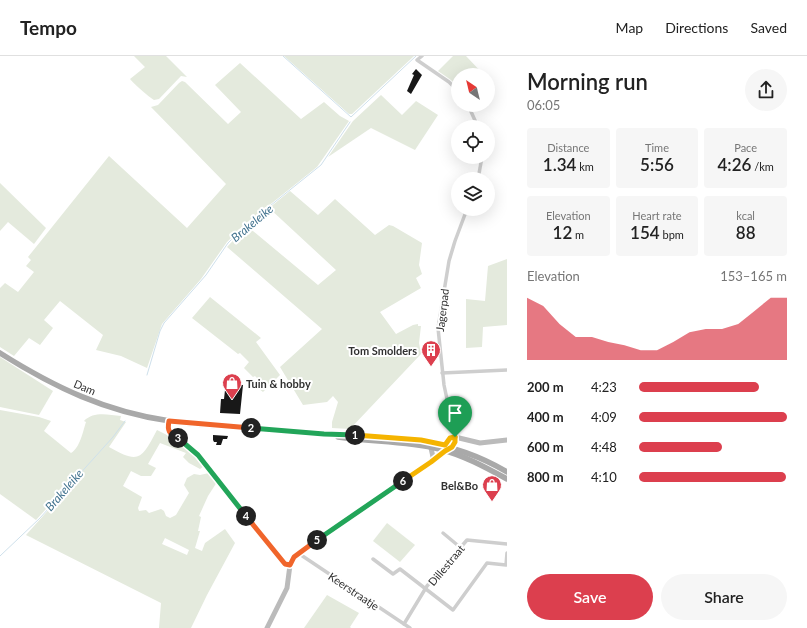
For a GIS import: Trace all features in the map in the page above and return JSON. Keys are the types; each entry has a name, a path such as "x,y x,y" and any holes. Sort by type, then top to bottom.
{"main road":[{"name":"Dam","path":"0,353 53,384 114,410 169,421 324,434 330,436 394,440"},
{"path":"394,440 431,448 452,447 494,464 507,472"},
{"path":"394,440 421,440 445,448 475,461 507,479"}],"street":[{"path":"422,56 416,60 451,85"},
{"name":"Jagerpad","path":"455,437 442,373 438,321 449,261 464,216"},
{"path":"442,373 507,370"},
{"path":"169,421 168,430 170,433 202,460 274,552 285,564 290,565"},
{"path":"267,628 287,588 290,565 298,553 431,462 445,448 450,438 455,437 480,444 507,440"},
{"path":"452,447 455,442 455,437"},
{"path":"431,448 433,458 431,462"},
{"path":"443,533 460,548"},
{"name":"Dillestraat","path":"404,624 426,590 427,586 468,540 507,544"},
{"name":"Keerstraatje","path":"298,553 410,628"},
{"path":"373,559 393,574 400,570 452,610 487,564 506,565 507,553"}],"shaded area":[{"path":"134,56 166,56 187,77 181,76 159,99 154,100 130,79 145,67"},
{"path":"284,56 414,56 352,114 349,114"},
{"path":"453,56 466,56 477,68 451,68 451,80 438,71"},
{"path":"240,63 301,119 324,102 340,116 349,121 317,167 242,227 227,242 201,279 162,324 147,368 121,356 96,350 103,335 60,301 44,320 53,328 40,345 29,338 14,356 0,347 0,288 5,283 18,292 34,272 26,266 31,260 28,257 109,156 187,228 226,184 151,107 158,105 182,81 185,82 228,124 241,112 215,85"},
{"path":"381,95 402,115 416,101 438,115 415,150 371,128 328,157 353,121"},
{"path":"0,183 46,228 34,244 8,222 0,231"},
{"path":"290,191 318,215 335,199 375,235 389,225 422,243 419,265 422,274 416,278 421,288 380,312 396,334 413,325 418,324 418,326 421,326 419,343 421,354 350,429 332,428 332,422 338,402 333,396 327,402 303,405 280,367 322,329 227,247 247,226 318,285 336,270 269,208"},
{"path":"507,259 507,325 483,327 482,347 466,348 466,299 485,301 488,266"},
{"path":"210,297 261,338 256,342 280,375 263,392 254,385 259,380 255,376 253,377 244,368 249,362 240,353 238,354 192,318"},
{"path":"0,357 53,391 39,415 0,407"},
{"path":"0,410 39,417 51,421 44,431 71,453 79,443 86,422 84,421 88,418 101,414 121,416 120,420 126,422 109,447 127,456 139,456 148,447 157,430 179,441 204,466 200,469 189,463 183,457 186,453 160,443 148,464 156,468 151,476 141,476 131,471 123,486 142,497 138,508 139,511 146,510 149,513 161,509 164,511 166,516 170,518 176,515 189,493 184,485 187,478 194,474 200,475 209,473 217,482 208,496 199,516 201,517 198,531 200,531 195,548 202,551 205,543 225,529 235,543 191,628 159,628 161,603 26,535 68,488 66,487 36,520 0,494","holes":["165,538 189,550 187,555 162,544"]},
{"path":"387,523 415,545 400,562 373,541"},
{"path":"327,595 359,613 350,627 351,628 304,628"}],"building":[{"path":"416,69 422,75 411,94 407,91 414,75 412,74"},
{"name":"Tuin & hobby","path":"232,384 243,385 240,414 220,413 221,399 224,399 225,390 226,391"},
{"path":"213,435 228,436 227,439 223,439 221,445 216,445 217,442 214,442"}],"waterway":[{"path":"283,56 351,117 416,56"},
{"name":"Brakeleike","path":"147,375 160,331 164,323 206,275 228,243 245,226 321,165 350,122"},
{"name":"Brakeleike","path":"0,556 40,518 113,437 125,421"}],"place":[{"name":"Tom Smolders","path":"431,367"},
{"name":"Tuin & hobby","path":"232,400"},
{"name":"Bel&Bo","path":"492,502"}],"route":[{"path":"169,421 324,434 352,434 413,439 445,445 450,438 455,437 455,442 452,447 298,553 291,561 290,565 285,564 274,552 198,455 168,430 169,421"}]}
